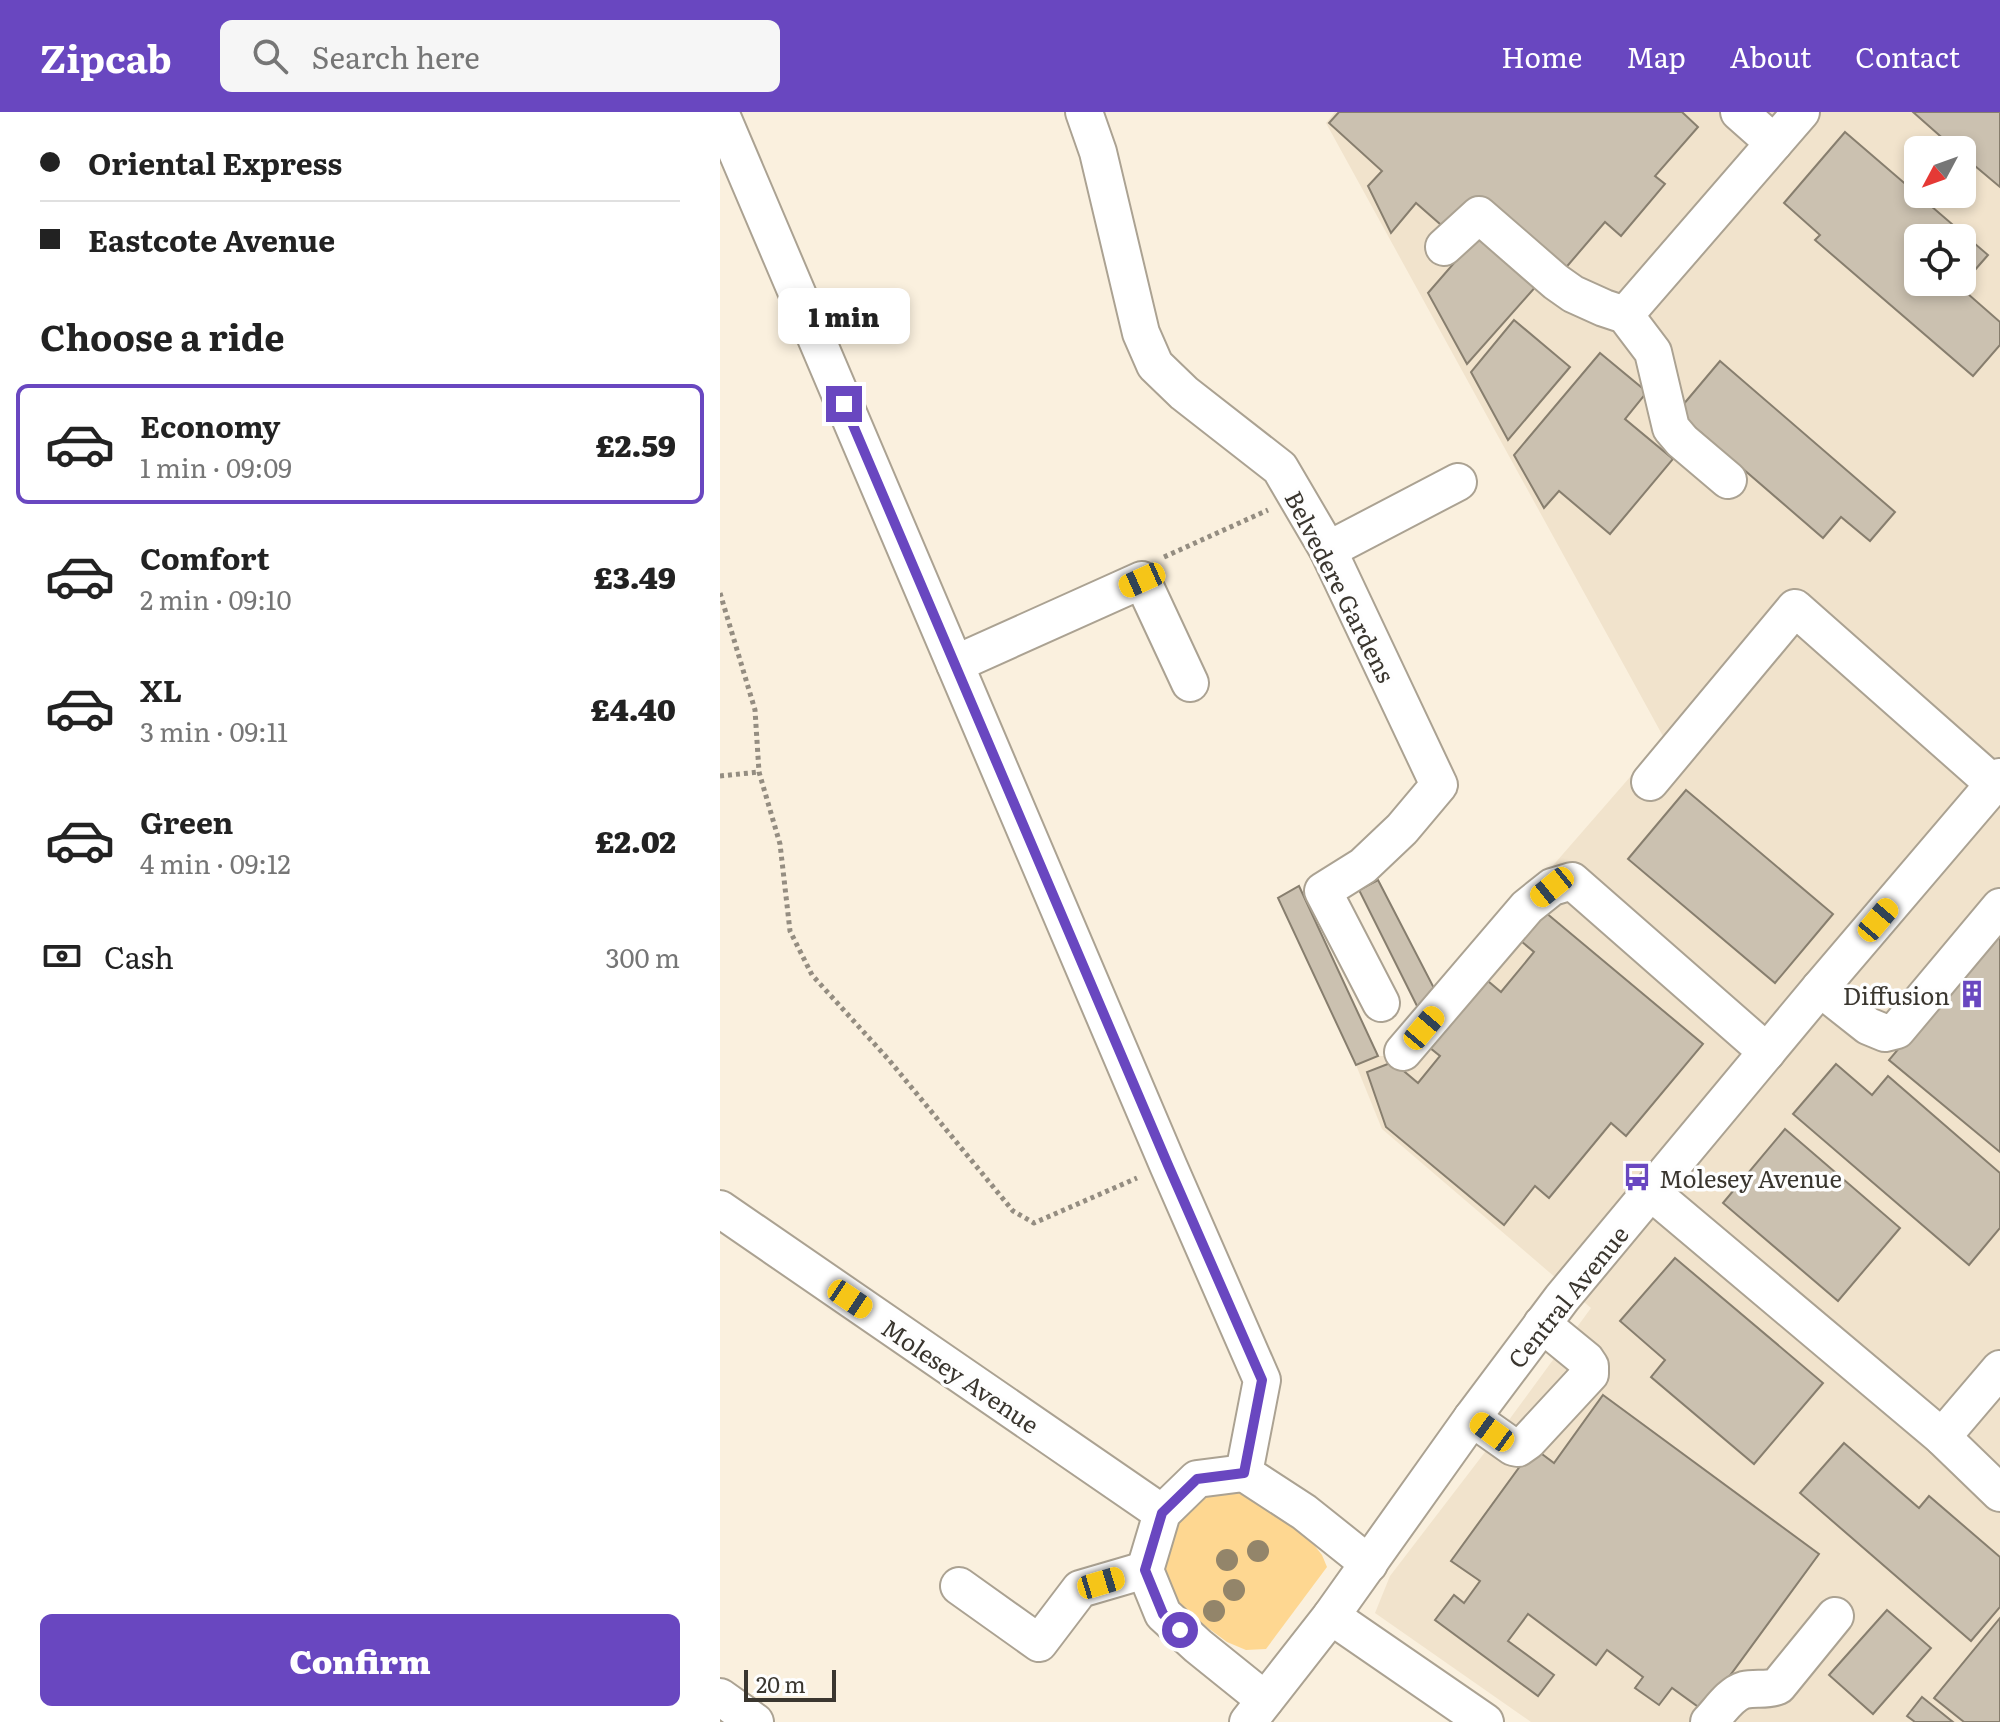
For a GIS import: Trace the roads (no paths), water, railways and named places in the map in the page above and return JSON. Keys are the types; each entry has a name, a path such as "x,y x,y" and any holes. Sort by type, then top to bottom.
{"street":[{"path":"720,112 1262,1380 1244,1473"},
{"name":"Belvedere Gardens","path":"1084,112 1098,152 1141,333 1155,365 1184,393 1280,468 1328,550 1439,785 1402,829 1363,866 1323,891 1381,1003"},
{"path":"1739,112 1774,143"},
{"path":"1625,315 1801,112"},
{"path":"1444,247 1479,215 1573,294 1625,315 1653,352 1671,428 1728,480"},
{"path":"1328,550 1458,482"},
{"path":"955,664 1142,580 1190,683"},
{"path":"1650,782 1795,608 1997,780"},
{"name":"Central Avenue","path":"1257,1711 1331,1616 1542,1324 1997,780"},
{"path":"1403,1052 1527,907 1552,887 1572,881 1767,1052"},
{"path":"1820,988 1868,1026 1885,1033 1897,1030 2000,907"},
{"path":"1651,1192 1942,1437 2000,1493"},
{"name":"Molesey Avenue","path":"720,1209 1162,1513"},
{"path":"1472,1418 1518,1448 1590,1374 1586,1360 1542,1324"},
{"path":"1942,1437 2000,1369"},
{"path":"1257,1711 1198,1646 1163,1614 1145,1570 1162,1513 1197,1479 1244,1473 1304,1512 1369,1564"},
{"path":"959,1586 1039,1643 1080,1589 1145,1570"},
{"path":"1331,1616 1485,1722"},
{"path":"1709,1722 1744,1690 1769,1690 1778,1686 1835,1616"},
{"path":"720,1697 755,1722"}],"place":[{"name":"Diffusion","path":"1972,994"},
{"name":"Molesey Avenue","path":"1637,1177"}]}
